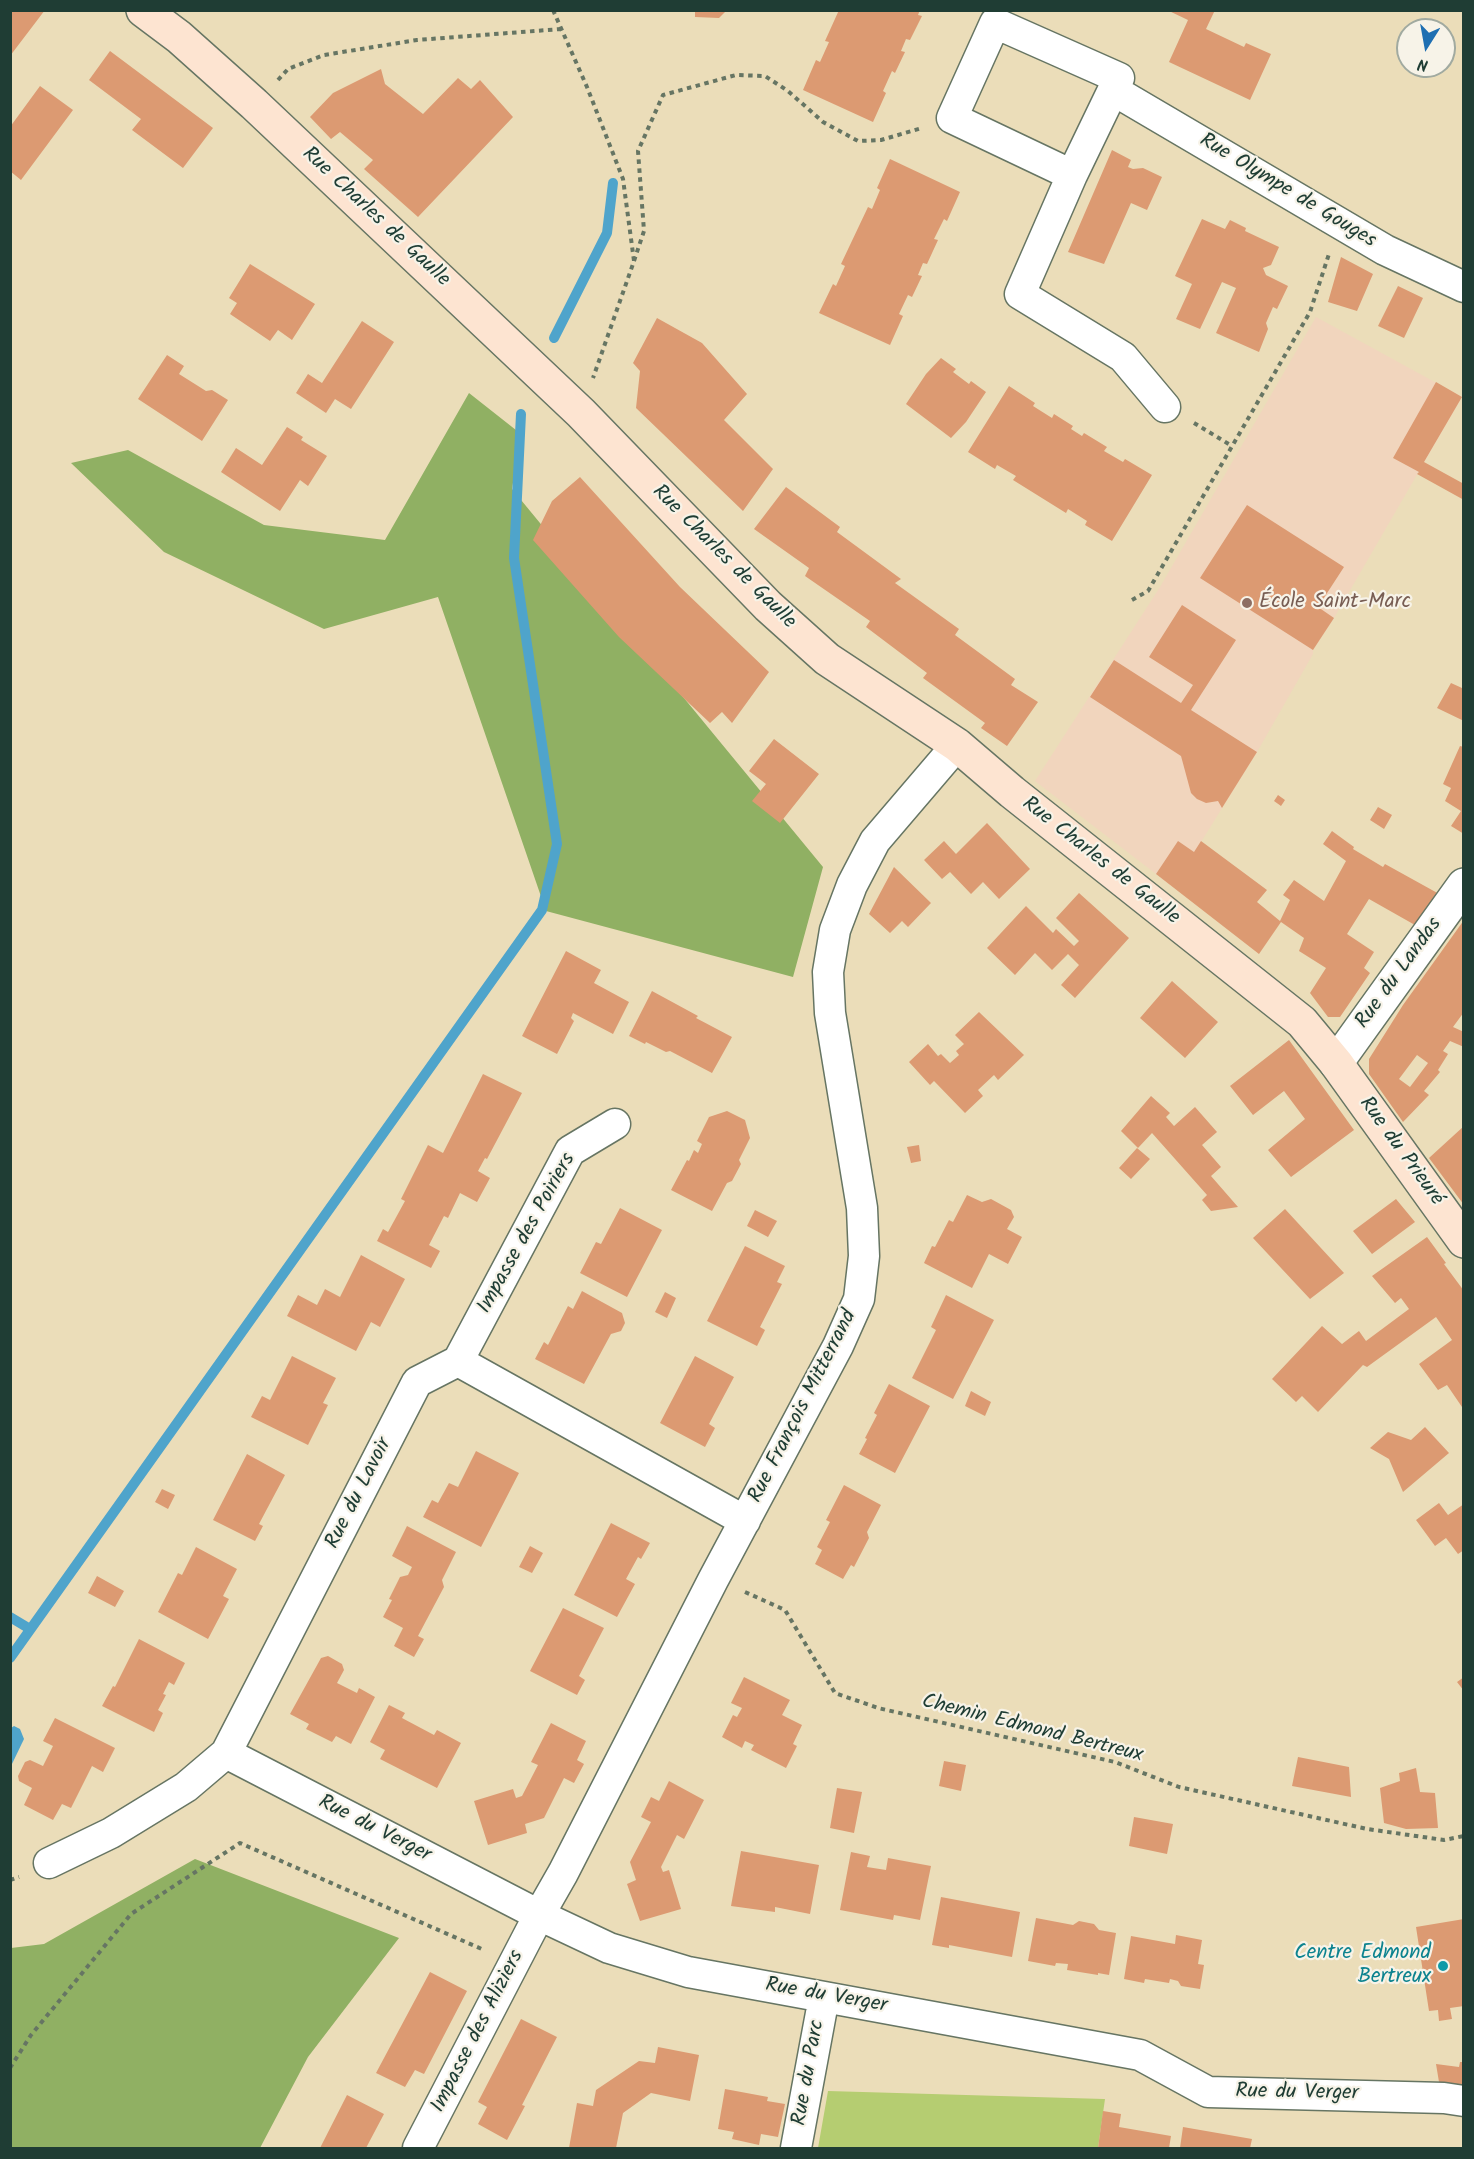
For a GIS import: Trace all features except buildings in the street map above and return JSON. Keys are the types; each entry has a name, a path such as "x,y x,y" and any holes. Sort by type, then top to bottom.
{"main road":[{"name":"Rue Charles de Gaulle","path":"143,10 179,38 254,104 581,413 768,606 827,659 957,745 1012,792 1302,1022 1336,1063"},
{"name":"Rue du Prieuré","path":"1336,1063 1464,1241"}],"street":[{"path":"1072,175 951,118 996,23 1119,78 1072,175 1020,294 1123,357 1166,406"},
{"name":"Rue Olympe de Gouges","path":"1113,90 1385,250 1464,287"},
{"name":"Rue François Mitterrand","path":"539,1915 563,1874 713,1580 838,1346 859,1299 864,1256 862,1208 830,1013 828,972 835,930 852,885 875,841 957,745"},
{"name":"Rue du Landas","path":"1336,1063 1464,885"},
{"name":"Impasse des Poiriers","path":"458,1361 570,1151 615,1124"},
{"path":"458,1361 745,1521"},
{"name":"Rue du Lavoir","path":"49,1863 111,1833 186,1787 226,1754 417,1382 458,1361"},
{"name":"Rue du Verger","path":"226,1754 539,1915 609,1948 688,1972 1140,2055 1208,2092 1444,2098 1464,2101"},
{"name":"Impasse des Aliziers","path":"418,2148 539,1915"},
{"name":"Rue du Parc","path":"796,2148 824,1997"}],"path":[{"path":"553,10 587,87 623,179 634,261"},
{"path":"254,104 288,69 324,55 417,40 561,29"},
{"path":"581,413 644,231 638,151 663,95 736,75 765,76 788,91 823,122 858,141 881,140 951,118"},
{"path":"1132,600 1148,591 1310,312 1339,221"},
{"path":"1166,406 1232,446"},
{"name":"Chemin Edmond Bertreux","path":"713,1580 785,1610 835,1693 878,1708 1114,1762 1179,1787 1367,1828 1444,1840 1464,1836"},
{"path":"10,2068 31,2035 131,1914 240,1843 514,1964"}],"shaded area":[{"name":"École Saint-Marc","path":"1316,317 1462,397 1334,618 1313,650 1313,654 1257,752 1173,887 1035,781 1160,587"}],"green space":[{"path":"469,393 521,434 512,489 823,867 793,977 546,911 438,597 324,629 164,552 71,463 128,450 264,525 385,540"},
{"path":"195,1859 399,1938 308,2057 260,2148 11,2148 11,1948 44,1944"},
{"path":"828,2091 1105,2099 1098,2148 818,2148"}],"water":[{"path":"14,1726 20,1729 24,1739 11,1766 11,1728"}],"waterway":[{"path":"554,338 607,233 613,183"},
{"path":"10,1658 542,910 557,844 514,558 521,414"},
{"path":"10,1617 30,1629"}],"place":[{"name":"École Saint-Marc","path":"1247,603"},
{"name":"Centre Edmond Bertreux","path":"1443,1966"}]}
